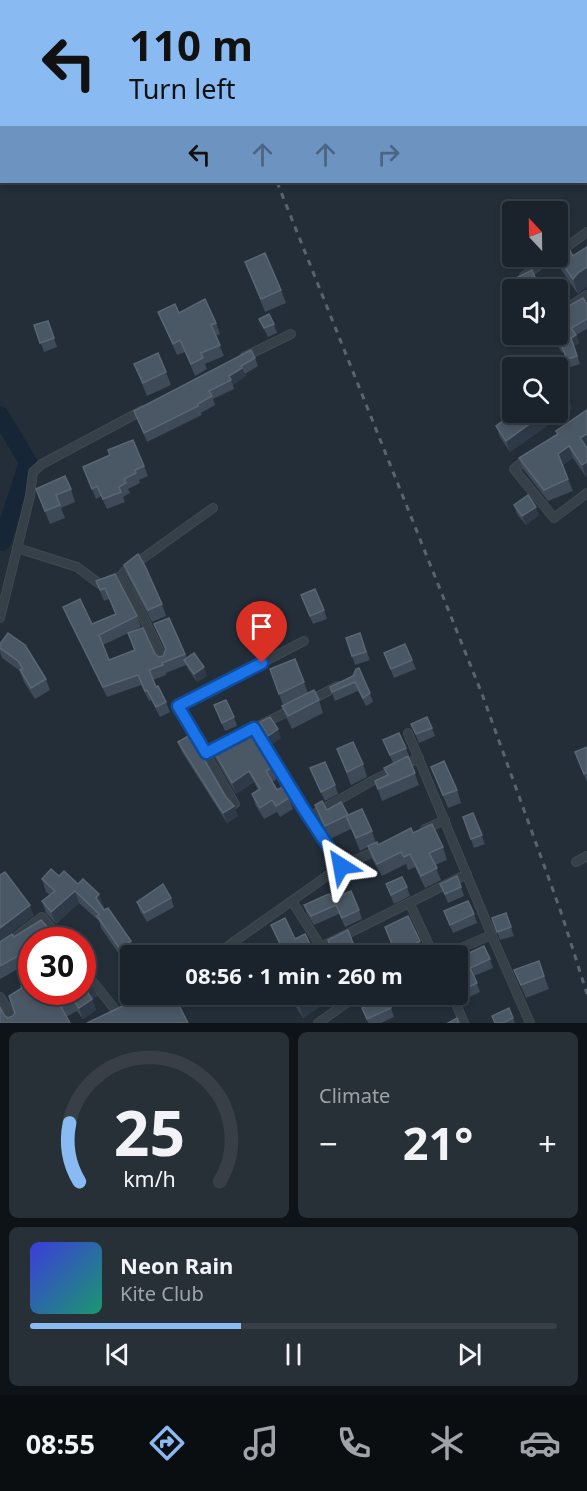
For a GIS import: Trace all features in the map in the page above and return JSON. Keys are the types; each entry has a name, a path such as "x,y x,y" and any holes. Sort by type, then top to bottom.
{"street":[{"path":"568,245 587,232"},
{"path":"523,277 537,267"},
{"path":"568,307 587,295"},
{"path":"234,362 291,334"},
{"path":"0,618 30,496 33,472 42,464 153,404"},
{"path":"532,455 514,469 554,518 587,493"},
{"path":"17,548 77,567 101,585 121,576 213,508"},
{"path":"121,576 144,616 145,624 164,662"},
{"path":"235,804 178,706 304,641"},
{"path":"244,733 343,684"},
{"path":"254,728 341,866"},
{"path":"408,733 491,935 530,1023"},
{"path":"206,753 216,748"},
{"path":"309,817 372,781 419,758"},
{"path":"414,834 445,820"},
{"path":"230,945 341,866 383,848"},
{"path":"576,862 587,856"},
{"path":"334,945 467,874"},
{"path":"292,901 317,945"},
{"path":"410,904 429,945"},
{"path":"29,927 42,917 50,927"},
{"path":"10,941 18,935"},
{"path":"468,945 491,935"},
{"path":"96,988 114,1013 125,1007"},
{"path":"0,997 13,1023"},
{"path":"318,1023 338,1005"},
{"path":"457,1005 464,1023"}],"building":[{"path":"568,247 573,256 587,247 587,267 573,279 565,267 568,267"},
{"path":"265,253 281,290 261,299 245,262"},
{"path":"532,270 536,279 517,279"},
{"path":"583,298 587,304 587,319 571,328 576,335 571,338 577,356 568,359 561,345 568,345 568,306"},
{"path":"205,299 216,323 211,325 220,345 201,353 203,358 191,364 180,340 173,344 158,312 175,304 179,313"},
{"path":"269,314 274,324 264,328 259,319"},
{"path":"48,321 54,338 40,343 34,325"},
{"path":"251,350 255,358 229,376 231,380 209,391 212,396 198,406 144,433 134,411"},
{"path":"158,353 166,372 143,383 134,364"},
{"path":"587,410 587,434 580,438 587,448 587,462 582,465 569,446 558,454 568,479 544,490 519,458 558,434 556,431"},
{"path":"502,422 531,423 506,441 496,426"},
{"path":"133,440 144,466 124,479 126,483 119,487 121,492 103,499 97,486 92,489 83,467 110,455 108,450"},
{"path":"65,476 71,489 56,495 60,505 45,511 36,489"},
{"path":"528,495 536,507 522,516 514,505"},
{"path":"138,554 162,604 148,610 124,565"},
{"path":"115,574 137,616 99,635 109,660 135,650 128,633 143,628 155,654 159,657 163,656 166,649 154,624 169,618 185,654 149,670 166,702 156,707 138,675 103,687 63,607 80,599 92,624 116,614 105,588 100,590 96,581"},
{"path":"315,589 324,610 310,616 301,595"},
{"path":"8,633 25,645 46,679 31,688 20,670 23,669 18,661 0,648 0,644"},
{"path":"360,633 366,652 352,656 346,638"},
{"path":"405,644 412,660 391,669 384,653"},
{"path":"194,653 204,667 194,674 184,660"},
{"path":"295,659 304,682 279,694 270,669"},
{"path":"359,668 370,693 363,698 355,682 332,692 330,687 353,676"},
{"path":"314,690 319,700 288,716 282,706"},
{"path":"226,700 234,717 222,723 214,705"},
{"path":"270,717 278,729 268,736 260,722"},
{"path":"427,717 432,728 416,734 411,724"},
{"path":"250,729 273,767 266,771 277,790 282,787 289,798 276,806 272,800 260,808 252,794 260,789 249,771 232,783 210,744 220,739 221,742"},
{"path":"399,733 406,748 390,755 383,740"},
{"path":"190,735 226,797 234,806 223,813 178,742"},
{"path":"353,742 363,764 347,772 337,749"},
{"path":"587,747 587,772 584,774 575,752"},
{"path":"408,756 415,773 378,789 375,781 388,775 384,768"},
{"path":"444,761 457,790 443,795 431,767"},
{"path":"325,762 335,785 321,792 310,768"},
{"path":"322,801 327,810 341,802 348,815 325,826 315,805"},
{"path":"362,809 372,831 356,838 346,816"},
{"path":"473,813 482,835 471,839 463,817"},
{"path":"432,824 443,847 429,853 437,868 421,876 410,854 404,857 401,852 377,864 368,846 377,842 378,845 411,828 413,833"},
{"path":"51,869 59,876 64,871 78,884 83,879 99,894 96,898 104,910 108,908 131,941 126,945 120,945 120,949 97,916 99,914 75,891 51,912 42,901 55,891 42,879"},
{"path":"5,872 30,905 0,928 0,875"},
{"path":"457,876 461,887 445,894 440,884"},
{"path":"402,877 407,887 391,895 386,884"},
{"path":"163,884 171,898 144,913 137,902"},
{"path":"351,891 359,910 342,918 336,905 311,916 304,905 329,894 332,899"},
{"path":"468,901 474,914 450,925 444,911"},
{"path":"506,913 511,927 497,932 492,918"},
{"path":"408,916 420,941 416,943 417,945 392,945 385,927"},
{"path":"285,918 295,939 305,934 310,945 281,945 271,925"},
{"path":"41,920 47,927 30,927"},
{"path":"348,930 353,943 330,945 328,940"},
{"path":"12,934 14,937 18,934 18,956 0,966 0,942"},
{"path":"484,946 490,959 470,968 477,983 468,987 468,953"},
{"path":"539,961 544,976 521,985 514,970"},
{"path":"18,990 18,1005 64,1005 61,1007 70,1023 0,1023 0,1007 8,1018 15,1013 9,996"},
{"path":"125,1005 179,1005 188,1023 87,1023"},
{"path":"369,1005 390,1005 391,1008 367,1019 362,1008"},
{"path":"509,1008 513,1018 503,1023 495,1023 492,1016"},
{"path":"457,1018 459,1023 448,1023"}],"waterway":[{"path":"0,415 28,462 2,542"}],"railway":[{"path":"277,183 482,694 562,915 587,994"}],"route":[{"path":"262,663 178,706 206,753 254,728 341,866"}]}
